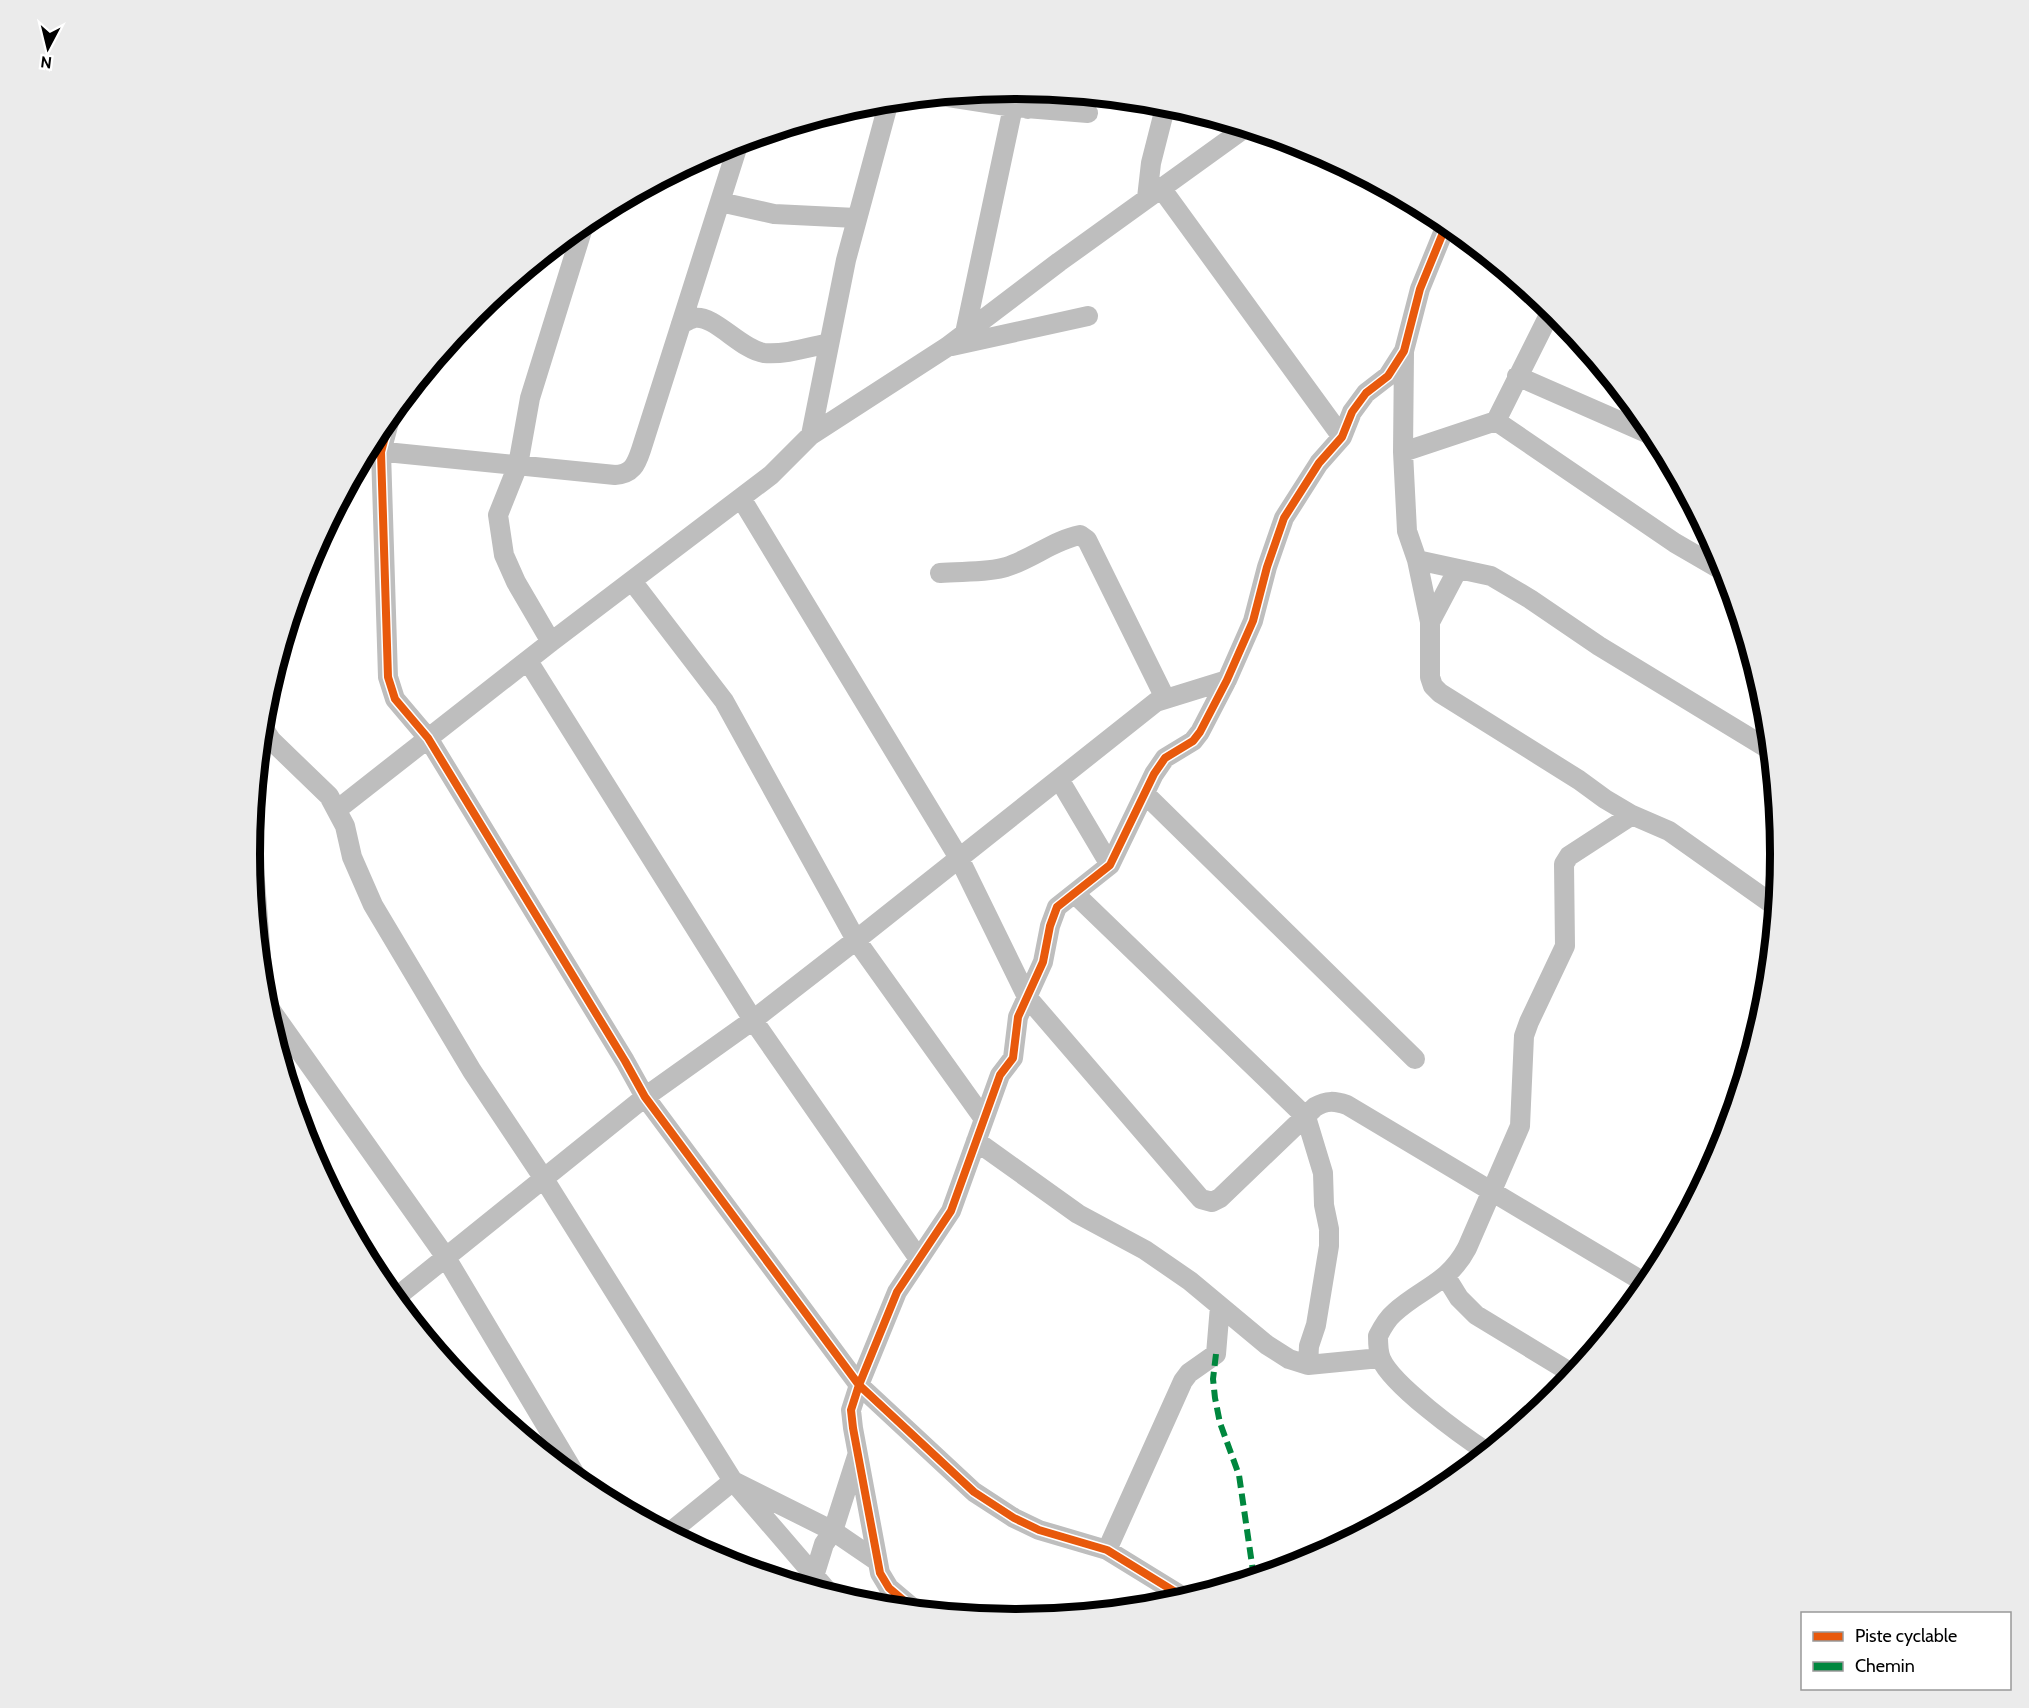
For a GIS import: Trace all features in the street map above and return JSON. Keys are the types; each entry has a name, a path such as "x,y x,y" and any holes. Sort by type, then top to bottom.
{"street":[{"path":"995,100 1025,102 1088,113"},
{"path":"965,333 1025,102"},
{"path":"811,435 856,218 886,110"},
{"path":"1163,114 1151,162 1154,193 1342,437"},
{"path":"338,809 551,642 771,475 811,435 947,347 1059,262 1238,133"},
{"path":"377,451 615,475 624,475 631,471 637,464 736,152"},
{"path":"720,202 774,214 856,218"},
{"path":"1443,233 1420,289 1404,351 1403,452 1407,531 1417,560 1430,622 1430,677 1433,686 1440,693 1632,814 1669,831 1768,901"},
{"path":"551,642 516,582 504,555 498,516 518,465 530,398 580,237"},
{"path":"947,347 1088,316"},
{"path":"681,324 694,318 701,318 748,348 764,353 777,353 829,343"},
{"path":"1403,452 1496,421 1547,319"},
{"path":"904,1601 889,1588 880,1573 877,1561 851,1410 859,1385 897,1292 951,1210 1000,1075 1013,1058 1017,1024 1043,962 1050,926 1057,907 1110,865 1144,794 1165,758 1193,741 1200,732 1227,680 1253,621 1267,567 1284,518 1319,464 1342,437 1352,412 1366,393 1388,376 1404,351"},
{"path":"1517,376 1636,426"},
{"path":"1496,421 1675,543 1712,564"},
{"path":"374,455 388,677 395,699 428,738 626,1060 645,1097 859,1385 974,1492 1014,1518 1039,1530 1107,1550 1174,1591"},
{"path":"741,498 959,858 1027,997 1201,1199 1212,1202 1220,1198 1323,1102 1330,1101 1347,1105 1638,1279"},
{"path":"940,573 1003,568 1023,561 1067,537 1080,535 1087,540 1165,698"},
{"path":"1417,560 1491,576 1530,599 1599,646 1761,745"},
{"path":"1430,622 1458,569"},
{"path":"632,581 723,701 856,940 984,1119"},
{"path":"528,661 753,1020 919,1259"},
{"path":"401,1293 645,1097 753,1020 1156,702 1227,680"},
{"path":"269,737 329,796 338,809 345,826 352,857 374,905 472,1071 544,1179 733,1481 822,1584"},
{"path":"1059,779 1110,865"},
{"path":"1144,794 1415,1059"},
{"path":"1480,1448 1399,1383 1380,1358 1378,1336 1394,1312 1446,1277 1459,1263 1493,1192 1520,1126 1524,1036 1565,946 1564,864 1569,856 1632,814"},
{"path":"1075,894 1306,1117 1323,1173 1324,1205 1329,1228 1318,1314 1309,1346 1308,1365"},
{"path":"280,1025 446,1256 568,1463"},
{"path":"976,1141 1078,1214 1145,1250 1190,1281 1268,1345 1289,1359 1308,1365 1380,1358"},
{"path":"1446,1277 1460,1298 1476,1315 1566,1369"},
{"path":"1107,1550 1183,1381 1189,1373 1216,1353 1220,1306"},
{"path":"815,1574 824,1544 833,1531 858,1454"},
{"path":"733,1481 833,1531 877,1561"},
{"path":"675,1528 733,1481"}],"marked path":[{"path":"1216,1354 1213,1379 1215,1398 1220,1423 1239,1475 1253,1570"}],"cycle path":[{"path":"904,1601 889,1588 880,1573 853,1428 851,1410 859,1385 897,1292 951,1211 1000,1075 1013,1058 1018,1017 1043,962 1050,926 1057,907 1110,865 1154,774 1165,758 1193,741 1200,732 1227,680 1253,621 1267,567 1284,518 1319,463 1342,437 1352,412 1366,393 1388,376 1404,351 1420,289 1443,233"},
{"path":"385,439 381,452 388,677 395,699 428,738 645,1097 859,1385 974,1492 1014,1518 1039,1530 1107,1550 1174,1591"}]}
